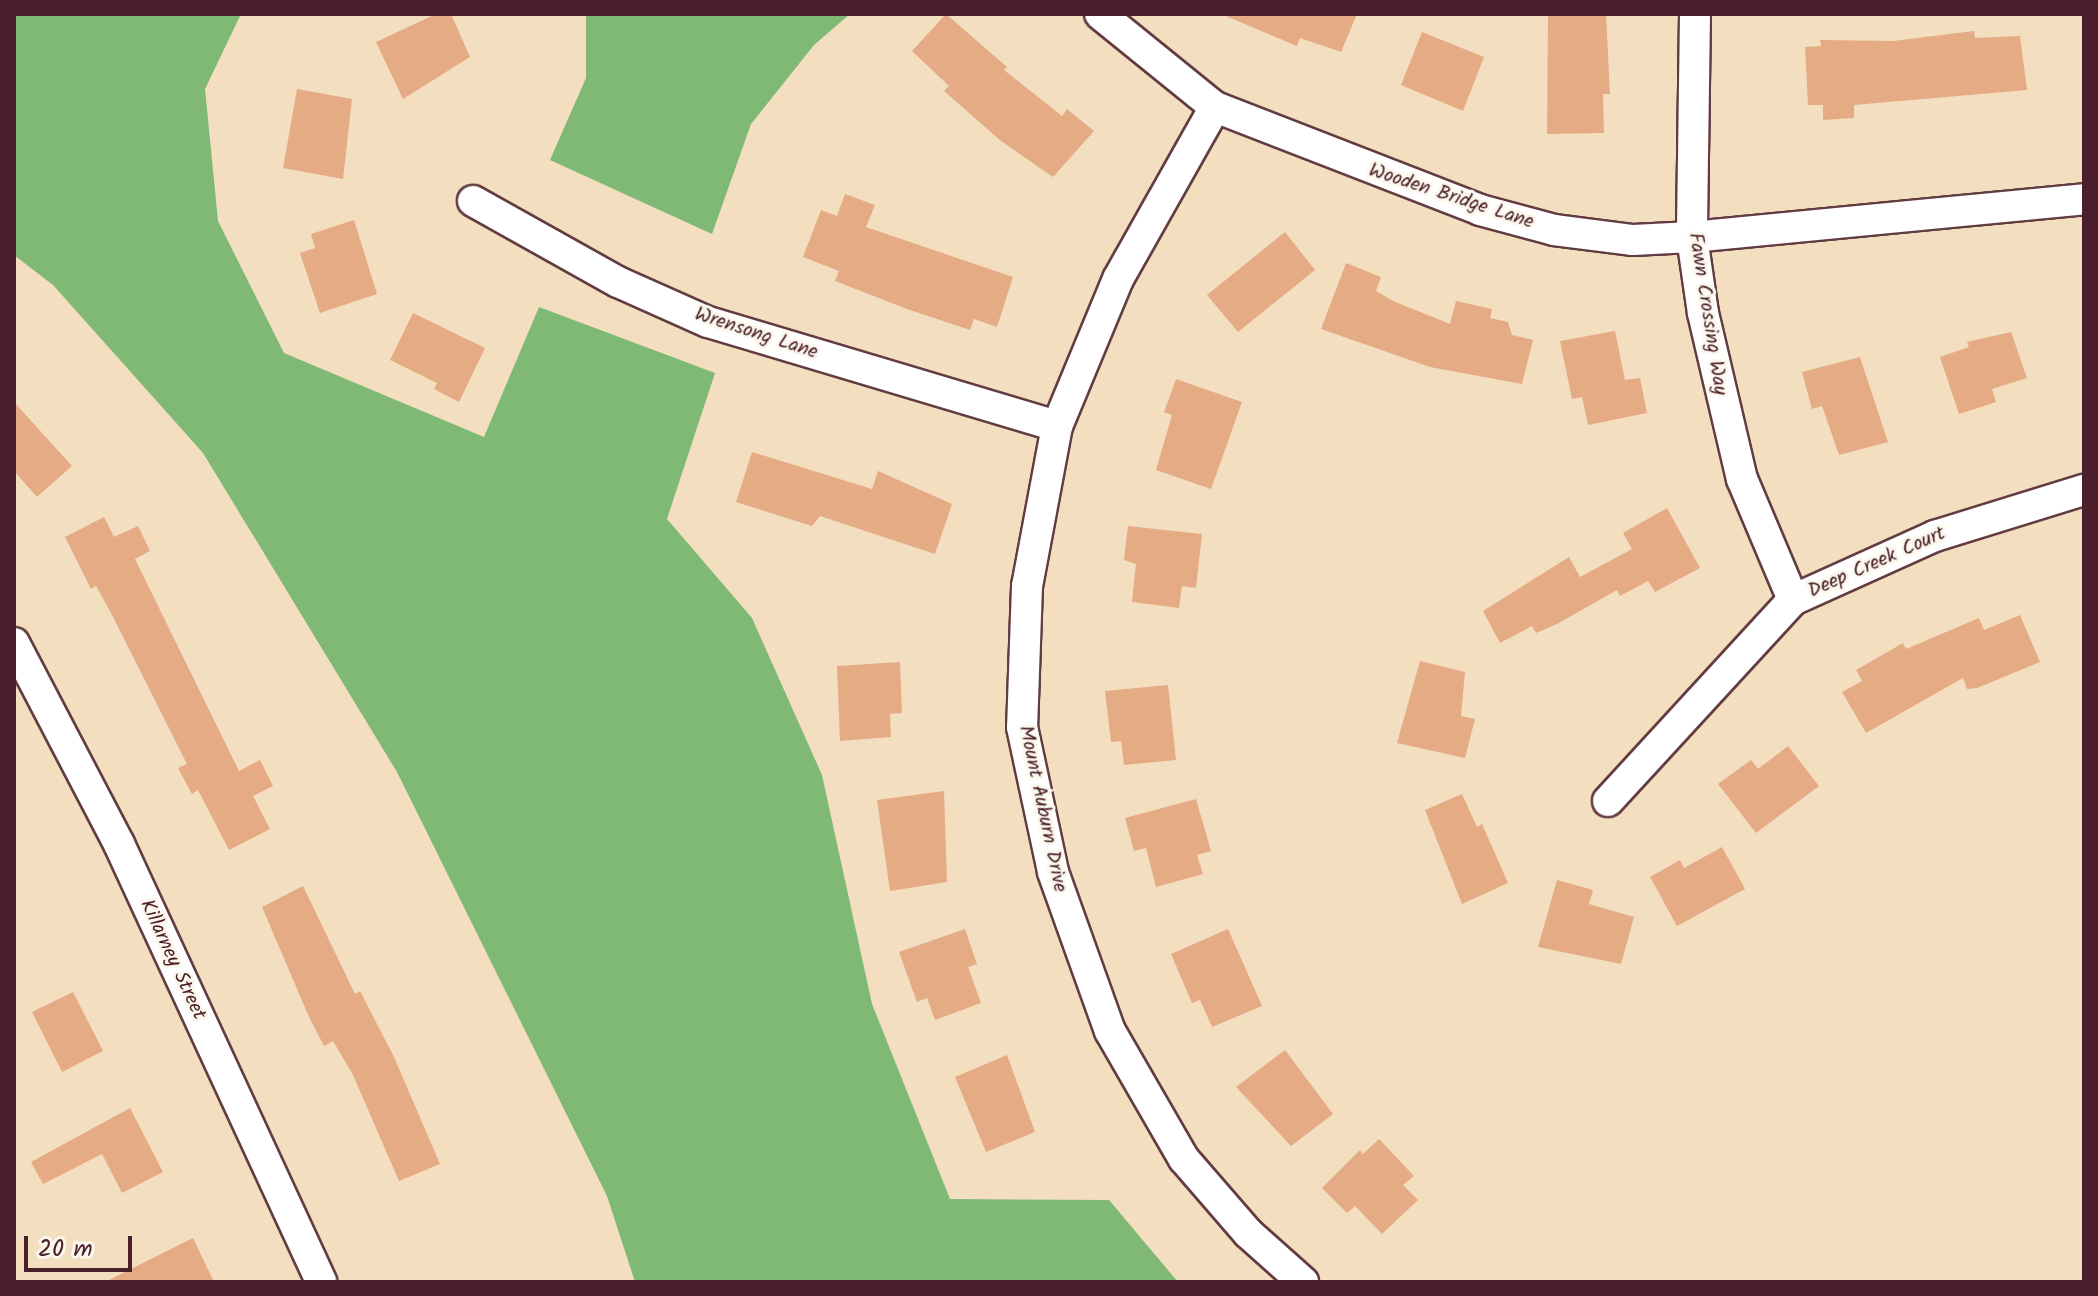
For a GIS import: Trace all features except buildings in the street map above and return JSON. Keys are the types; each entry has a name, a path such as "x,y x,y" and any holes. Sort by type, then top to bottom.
{"street":[{"name":"Wooden Bridge Lane","path":"1100,14 1215,107 1480,210 1602,237 1692,237 2084,199"},
{"name":"Fawn Crossing Way","path":"1695,14 1692,237 1725,423 1742,479 1793,600"},
{"name":"Mount Auburn Drive","path":"1215,107 1118,279 1057,426 1039,502 1021,659 1022,727 1053,872 1110,1031 1151,1110 1184,1159 1248,1233 1303,1282"},
{"name":"Wrensong Lane","path":"473,201 618,282 708,322 1057,426"},
{"name":"Deep Creek Court","path":"1608,801 1793,600 1935,536 2084,490"},
{"name":"Killarney Street","path":"14,643 119,844 321,1282"}],"green space":[{"path":"14,14 241,14 205,89 218,221 284,353 484,437 539,307 715,373 667,519 752,618 822,775 872,1004 950,1199 1109,1200 1178,1282 635,1282 607,1196 397,772 203,453 53,285 14,255"},
{"path":"586,14 850,14 814,45 751,124 712,234 550,160 586,78"}]}
